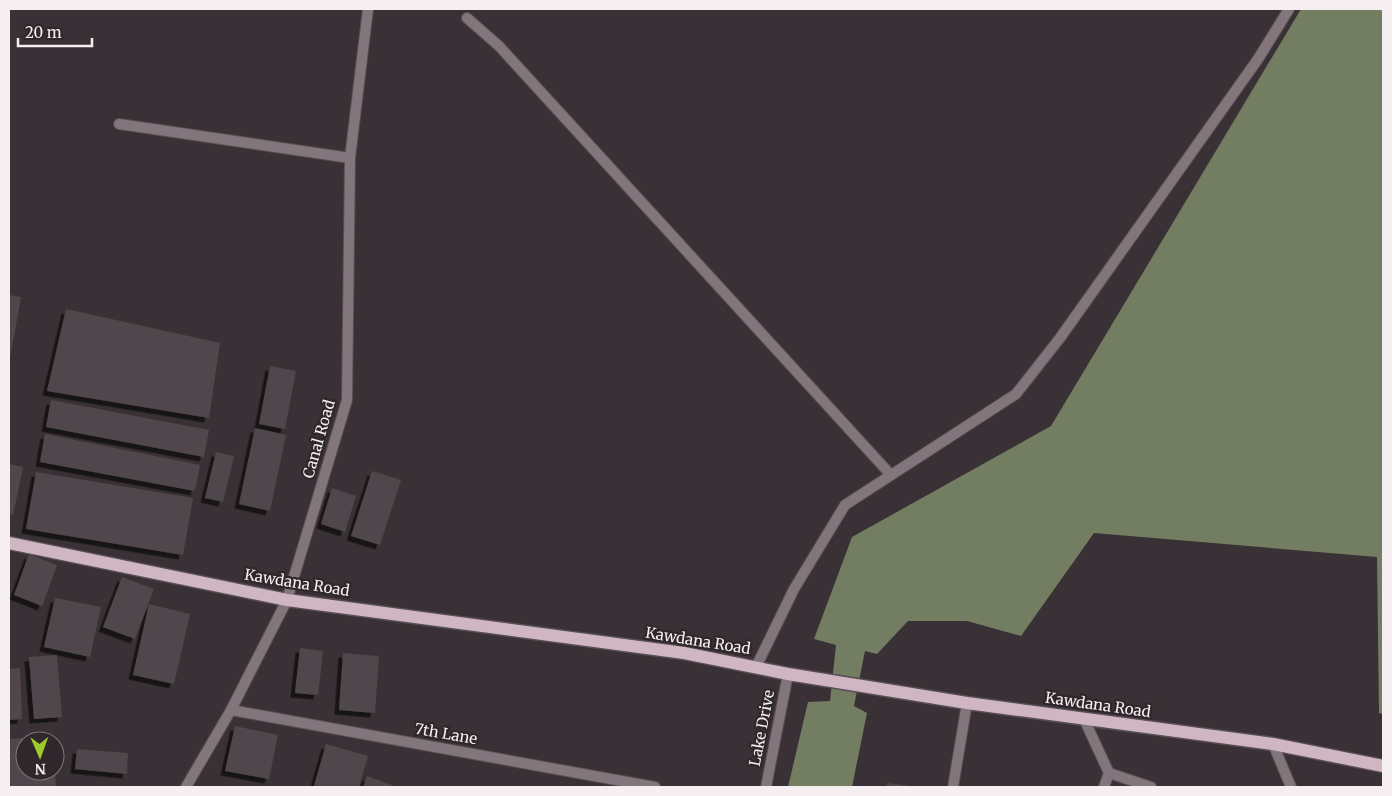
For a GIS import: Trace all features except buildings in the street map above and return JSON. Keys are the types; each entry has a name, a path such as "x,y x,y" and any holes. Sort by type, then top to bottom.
{"main road":[{"name":"Kawdana Road","path":"9,543 287,600 684,653 820,680 967,703 1273,744 1383,766"}],"street":[{"name":"Canal Road","path":"186,787 231,710 287,600 347,400 350,158 368,9"},
{"path":"756,667 794,589 845,505 1016,394 1060,338 1258,59 1288,9"},
{"path":"467,18 499,46 891,475"},
{"path":"119,124 350,158"},
{"name":"Lake Drive","path":"766,787 788,674"},
{"path":"953,787 967,703"},
{"name":"7th Lane","path":"231,710 655,787"},
{"path":"1084,719 1109,773 1104,787"},
{"path":"1273,744 1291,787"},
{"path":"1109,773 1150,787"}],"shaded area":[{"path":"1301,9 1383,9 1383,714 1379,713 1377,557 1094,533 1021,636 967,621 908,621 877,654 865,651 854,706 867,713 852,787 788,787 808,702 830,701 836,645 814,639 852,537 1051,426"}]}
